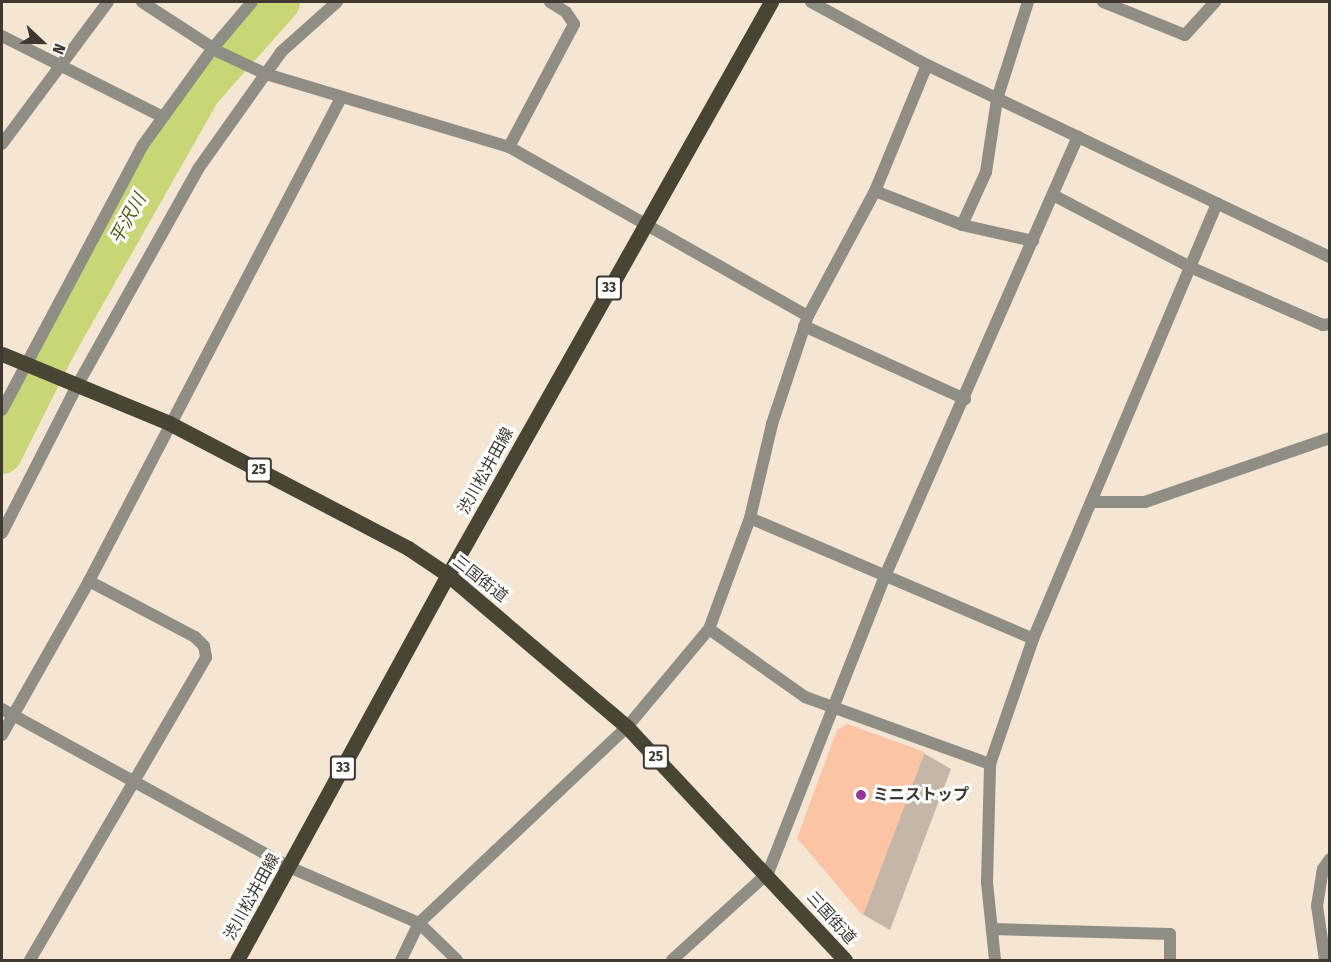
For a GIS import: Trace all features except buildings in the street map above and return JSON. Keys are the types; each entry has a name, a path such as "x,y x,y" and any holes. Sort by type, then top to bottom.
{"main road":[{"name":"渋川松井田線","path":"237,960 448,575 771,2"},
{"name":"三国街道","path":"2,354 169,423 408,548 448,575 627,727 768,873 845,960"}],"street":[{"path":"2,144 108,2"},
{"path":"142,2 216,50 266,74 509,147 645,223 806,321 965,399"},
{"path":"2,410 29,364 143,145 252,2"},
{"path":"2,532 8,510 198,169 281,52 337,2"},
{"path":"509,147 574,24 566,12 550,2"},
{"path":"811,2 927,65 1329,257"},
{"path":"962,225 986,172 997,99 1028,2"},
{"path":"1103,2 1185,35 1215,2"},
{"path":"2,36 163,117"},
{"path":"401,960 419,923 627,727 709,629 750,518 772,424 806,321 875,191 927,65"},
{"path":"2,735 7,713 89,581 169,423 341,98"},
{"path":"672,960 768,873 885,576 965,399 1078,137"},
{"path":"875,191 962,225 1033,241"},
{"path":"1053,195 1190,267 1323,325 1329,324"},
{"path":"995,960 987,882 990,764 1033,639 1217,203"},
{"path":"1091,502 1146,502 1329,438"},
{"path":"750,518 1033,639"},
{"path":"30,960 206,657 204,646 195,637 89,581"},
{"path":"709,629 805,697 990,764"},
{"path":"7,713 136,781 289,867 419,923 457,960"},
{"path":"1325,960 1317,906 1323,869 1329,859"},
{"path":"992,929 1170,934 1170,960"}],"waterway":[{"name":"平沢川","path":"2,454 55,348 201,91 280,2"}],"place":[{"name":"ミニストップ","path":"861,795"}]}
